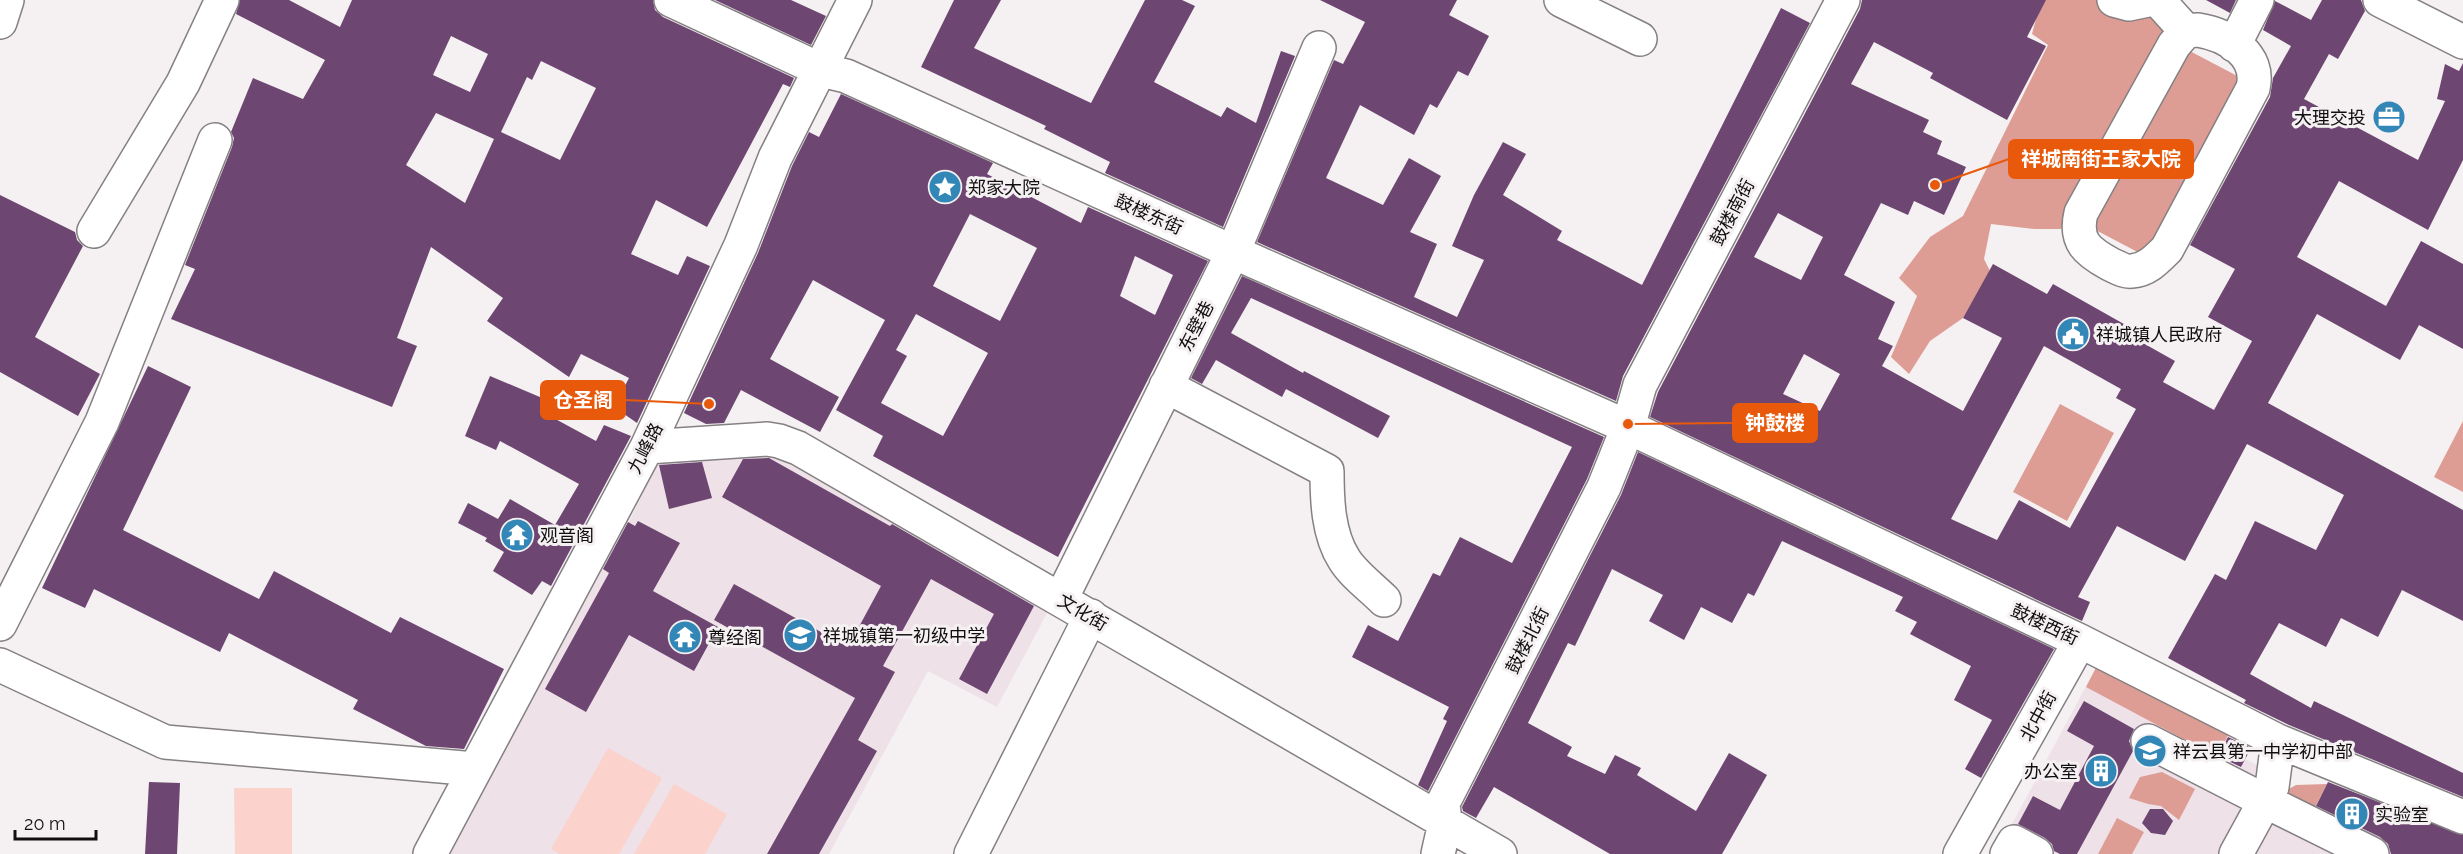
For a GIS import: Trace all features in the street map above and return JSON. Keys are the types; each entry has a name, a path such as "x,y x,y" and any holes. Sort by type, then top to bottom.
{"street":[{"path":"0,22 8,0"},
{"path":"94,231 183,83 222,0"},
{"name":"鼓楼东街","path":"671,0 821,70 846,76 1238,255 1628,427"},
{"name":"九峰路","path":"430,854 646,447 741,245 775,158 855,0"},
{"path":"1561,0 1640,39"},
{"name":"鼓楼南街","path":"1628,427 1640,385 1843,0"},
{"path":"2115,0 2129,4 2148,0"},
{"path":"2158,0 2186,31 2208,32 2246,53 2254,66 2256,77 2253,88 2166,249 2153,263 2140,269 2125,271 2089,252 2080,232 2081,213 2174,45 2186,31"},
{"path":"2234,45 2257,0"},
{"path":"2380,0 2463,42"},
{"name":"东壁巷","path":"1060,598 1166,386 1238,255 1319,48"},
{"path":"0,624 102,422 215,140"},
{"path":"1166,386 1327,471 1327,497 1333,533 1344,560 1384,600"},
{"name":"鼓楼西街","path":"1628,427 2076,639 2278,741 2463,817"},
{"name":"鼓楼北街","path":"1442,827 1604,487 1628,427"},
{"name":"文化街","path":"646,447 767,439 798,448 1091,616 1442,827 1500,854"},
{"path":"970,854 1091,616"},
{"name":"北中街","path":"1960,854 2076,639"},
{"path":"0,665 165,742 475,769"},
{"path":"2148,741 2372,854"},
{"path":"2236,854 2272,787 2278,741"},
{"path":"2007,854 2014,842 2036,854"}],"shaded area":[{"path":"2041,0 2097,0 2110,5 2142,10 2167,23 2166,39 2061,229 2035,229 1991,224 1984,259 1990,271 1963,318 1930,341 1909,374 1891,357 1917,296 1899,278 1930,237 1963,216 2048,45 2032,34"},
{"path":"2186,49 2243,79 2147,257 2090,227"},
{"path":"2060,404 2114,433 2067,521 2013,492"},
{"path":"2463,421 2463,492 2434,477"},
{"name":"祥城镇第一初级中学","path":"769,449 1054,600 997,707 928,671 829,854 442,854 633,514 658,459"},
{"name":"祥云县第一中学初中部","path":"2099,662 2254,743 2245,759 2261,767 2255,778 2315,807 2327,784 2463,847 2463,854 1996,854"},
{"path":"2099,662 2230,731 2217,757 2086,687"},
{"path":"608,748 662,778 619,854 560,854 551,849"},
{"path":"2162,772 2195,789 2179,820 2161,806 2129,798 2140,777"},
{"path":"674,784 727,814 705,854 634,854"},
{"path":"2327,784 2315,807 2283,792 2296,785"},
{"path":"234,788 292,788 292,854 235,854"},
{"path":"2117,818 2144,832 2132,854 2098,854"}],"building":[{"path":"240,0 289,0 340,27 352,0 653,0 655,10 663,17 794,78 790,87 783,84 707,227 656,200 631,254 678,275 687,256 710,266 637,423 614,407 629,378 581,354 569,377 487,321 503,298 431,247 397,338 417,346 392,407 171,319 195,269 185,265 232,147 234,138 231,132 253,78 303,99 325,60 236,14","holes":["451,36 488,54 470,92 433,75","541,61 596,88 560,160 501,132 527,77 532,80","436,113 494,139 465,203 406,165"]},
{"path":"715,0 791,0 826,16 811,45"},
{"path":"954,0 1001,0 974,48 1091,103 1145,0 1182,0 1195,6 1154,82 1221,117 1227,107 1256,123 1281,51 1295,56 1223,227 1105,173 1110,162 1044,129 1046,126 921,67"},
{"path":"1320,0 1457,0 1449,15 1489,36 1468,76 1458,71 1437,108 1430,104 1414,135 1360,105 1326,178 1383,205 1409,158 1441,176 1410,232 1437,244 1414,297 1457,317 1484,260 1452,246 1474,195 1503,142 1526,154 1503,195 1562,231 1557,240 1642,285 1781,8 1810,23 1623,376 1616,401 1257,242 1334,60 1343,64 1365,22"},
{"path":"1862,0 2046,0 2027,37 2046,46 2007,120 1930,78 1933,73 1874,42 1851,84 1929,120 1923,132 1942,141 1937,154 1966,167 1944,215 1914,201 1908,215 1881,203 1844,275 1895,302 1878,339 1893,346 1882,366 1963,411 2002,338 1963,318 1993,264 2047,294 2053,284 2131,328 2127,334 2175,361 2163,382 2214,410 2252,341 2208,317 2235,269 2190,245 2270,97 2273,78 2291,46 2263,30 2275,1 2311,20 2322,0 2361,0 2365,11 2338,59 2329,54 2304,99 2418,160 2445,101 2437,99 2445,64 2459,71 2463,63 2463,160 2428,230 2339,181 2297,257 2386,306 2421,241 2463,264 2463,349 2419,325 2400,360 2317,314 2268,403 2463,510 2463,621 2402,590 2378,637 2341,618 2326,647 2279,623 2250,674 2311,708 2314,701 2463,773 2463,797 2289,725 2244,703 2246,700 2168,658 2215,574 2226,580 2255,521 2316,550 2344,495 2247,444 2185,561 2117,526 2078,597 2090,602 2082,621 1650,417 1658,392 1860,9","holes":["1778,213 1823,237 1801,280 1754,257","2044,346 2121,389 2116,398 2136,409 2070,528 2019,500 1997,540 1951,519","1804,354 1840,374 1820,411 1783,394"]},
{"path":"2206,0 2236,0 2230,13"},
{"path":"841,94 993,163 987,174 1081,223 1088,207 1208,261 1058,557 873,456 883,436 836,410 885,320 813,280 770,359 839,397 820,432 741,390 724,423 706,424 684,413 758,253 792,166 809,132 819,137","holes":["970,214 1037,248 1000,321 933,286","1135,256 1173,275 1155,315 1120,296","916,314 988,353 943,436 881,403 907,356 896,350"]},
{"path":"0,195 75,232 77,240 83,246 35,337 100,374 78,416 0,372"},
{"path":"1242,276 1604,437 1587,479 1428,791 1418,785 1447,721 1443,719 1449,707 1352,657 1368,625 1398,641 1433,573 1440,576 1460,537 1512,563 1572,447 1251,298 1231,333 1303,373 1304,371 1390,416 1378,438 1286,389 1282,397 1216,360 1202,384 1191,378"},
{"path":"148,366 191,387 123,530 259,599 274,571 391,633 400,617 504,669 464,749 426,746 353,709 358,700 229,633 220,652 94,589 85,608 42,588"},
{"path":"490,376 554,403 548,415 596,441 604,425 631,436 551,586 542,581 532,595 493,571 504,552 485,541 487,538 458,523 468,503 498,519 510,499 555,525 579,484 500,441 496,450 465,436"},
{"path":"1638,452 2054,649 1981,778 1965,769 1992,720 1954,700 1971,666 1910,634 1917,622 1895,611 1903,597 1782,541 1754,596 1748,593 1732,623 1701,607 1684,640 1649,621 1663,595 1612,569 1575,646 1568,643 1528,723 1572,747 1567,756 1605,774 1615,755 1641,768 1637,775 1696,811 1729,753 1767,775 1722,854 1610,854 1494,787 1476,818 1463,811 1462,807 1621,495"},
{"path":"769,458 890,526 892,524 1034,606 987,694 959,679 994,614 931,579 883,666 895,672 858,740 877,751 819,854 767,854 855,698 714,620 734,584 848,647 881,586 722,497 743,459"},
{"path":"702,462 712,498 669,509 659,465"},
{"path":"638,521 680,543 653,591 718,627 694,671 629,635 586,712 545,689 609,573 603,569 628,522 635,526"},
{"name":"办公室","path":"2084,701 2134,729 2129,741 2133,751 2077,854 2060,854 2054,851 2052,844 2045,838 2018,824 2033,796 2060,810 2094,746 2067,731"},
{"path":"2228,737 2251,748 2241,767 2218,756"},
{"path":"149,782 180,783 177,854 145,854"},
{"name":"实验室","path":"2328,782 2463,835 2463,854 2391,854 2388,844 2380,837 2316,806"},
{"path":"2150,809 2163,809 2173,821 2165,835 2151,833 2142,823"}],"place":[{"name":"大理交投","path":"2389,117"},
{"name":"祥城南街王家大院","path":"1935,185"},
{"name":"郑家大院","path":"945,187"},
{"name":"祥城镇人民政府","path":"2073,334"},
{"name":"仓圣阁","path":"709,404"},
{"name":"钟鼓楼","path":"1628,424"},
{"name":"观音阁","path":"517,535"},
{"name":"祥城镇第一初级中学","path":"800,635"},
{"name":"尊经阁","path":"685,637"},
{"name":"祥云县第一中学初中部","path":"2150,751"},
{"name":"办公室","path":"2101,771"},
{"name":"实验室","path":"2352,814"}]}
